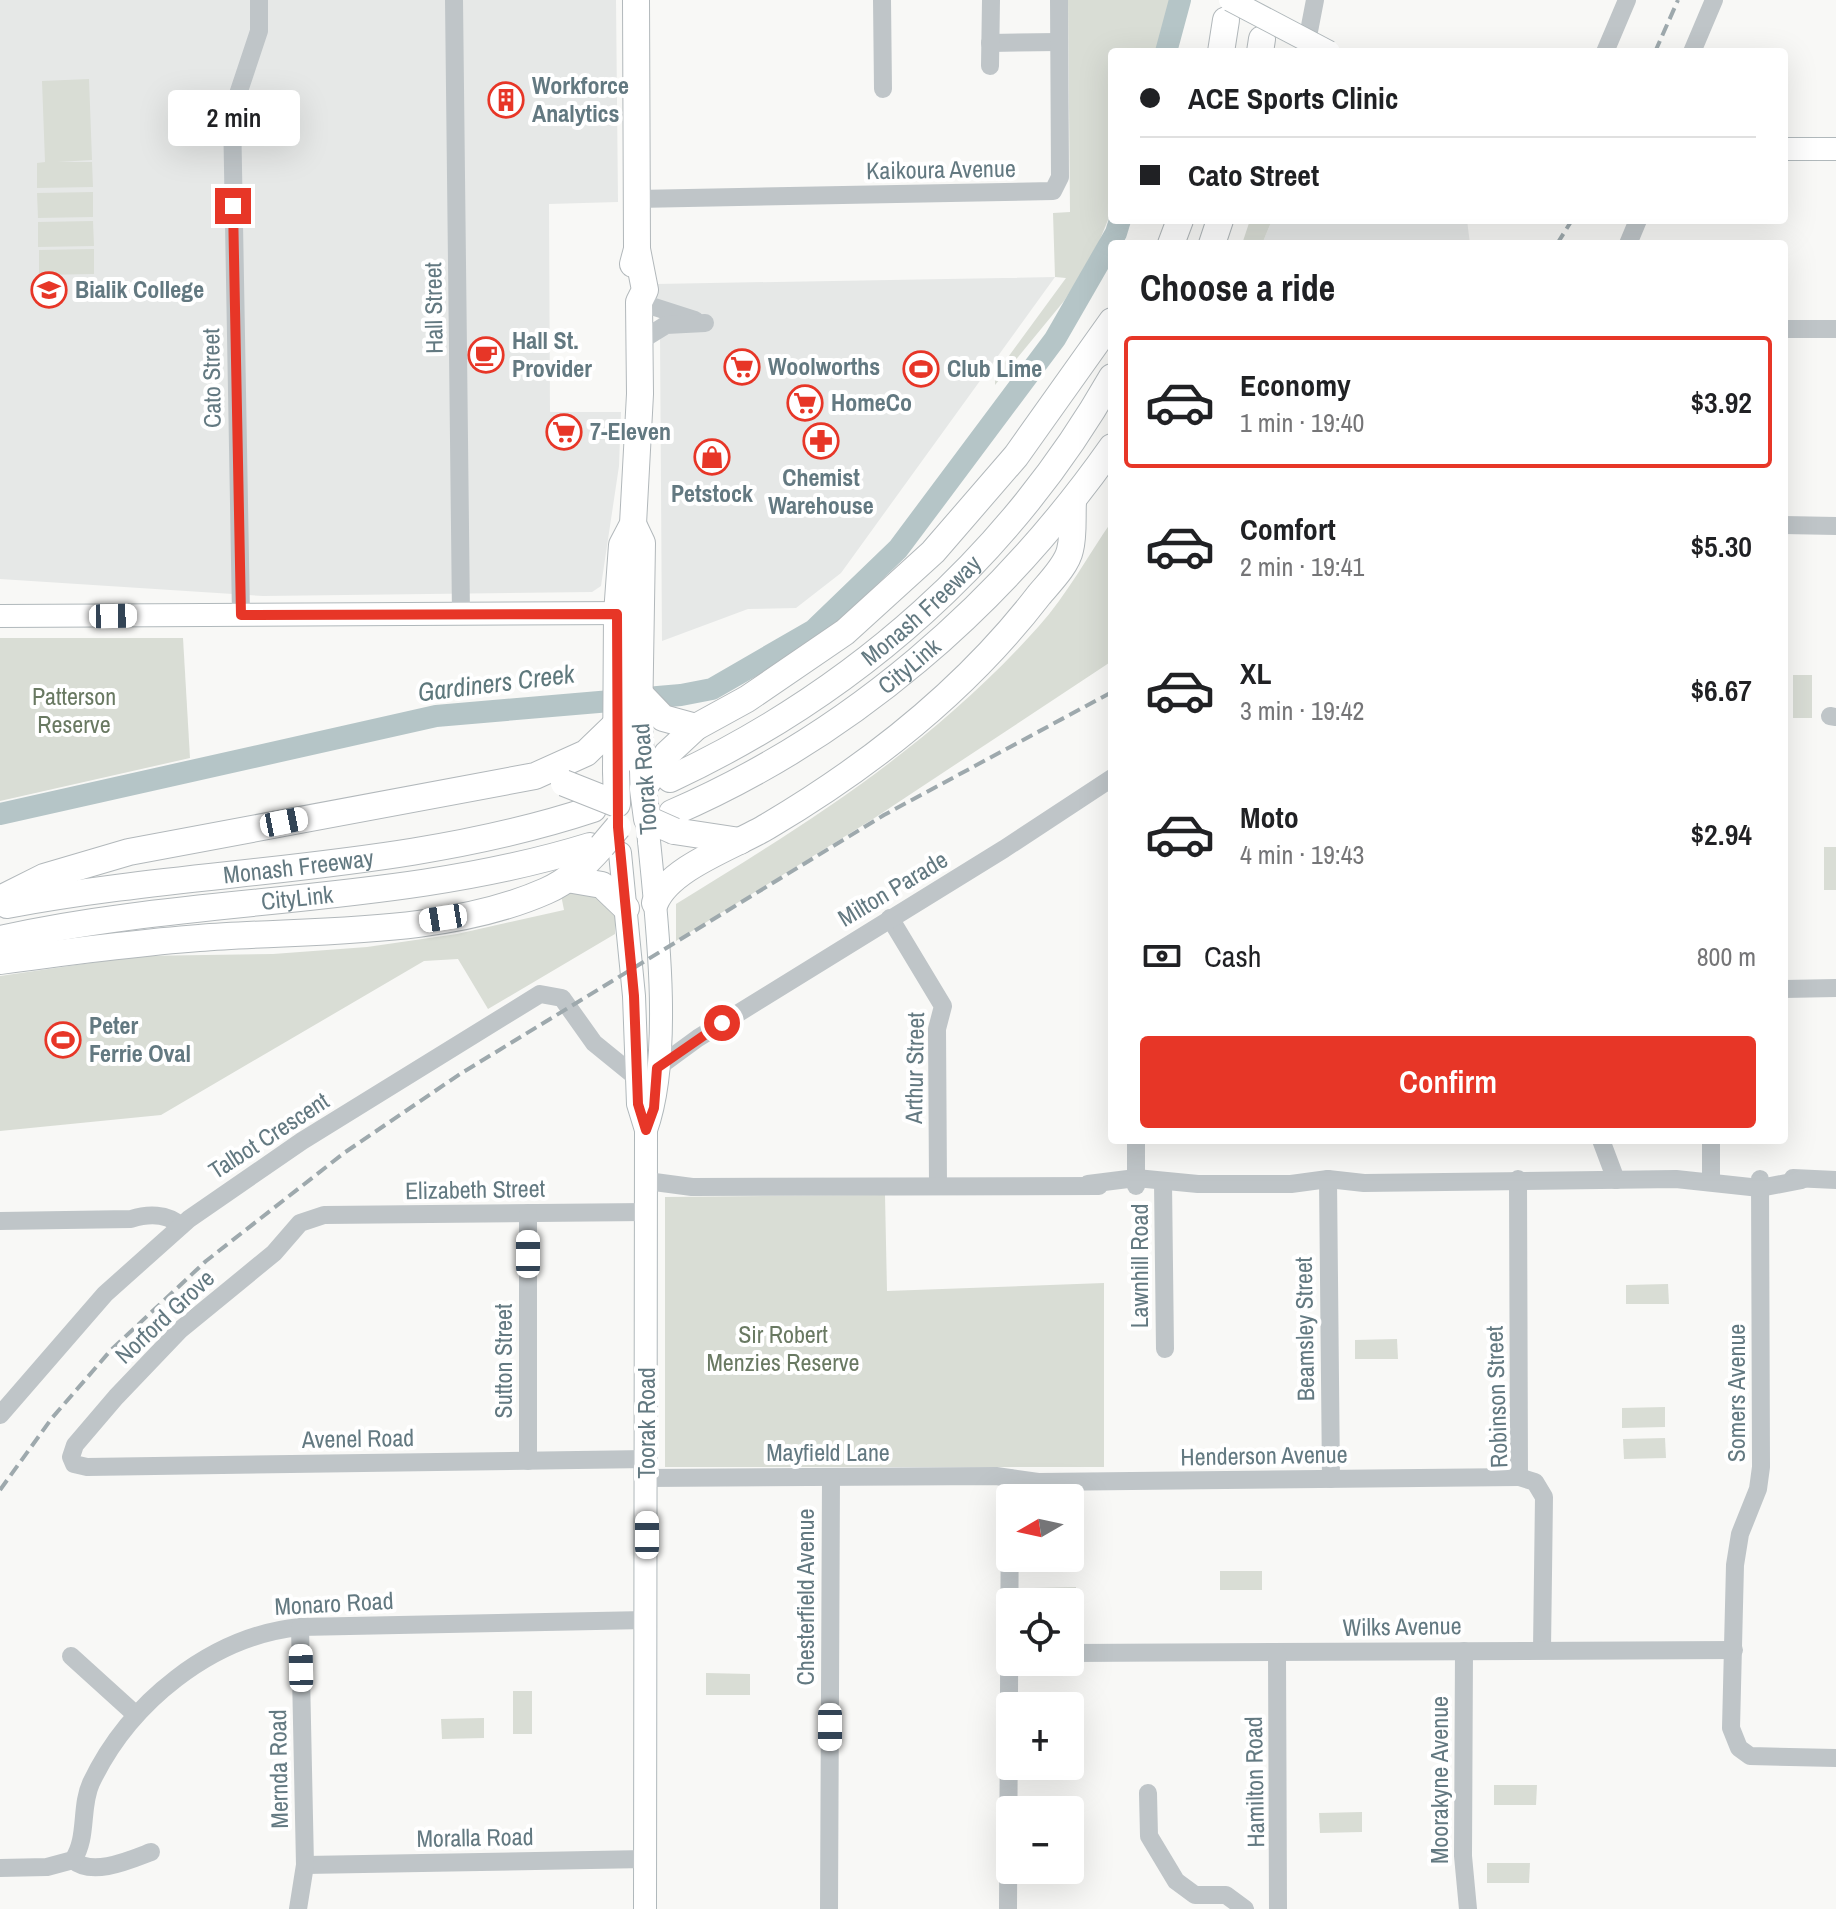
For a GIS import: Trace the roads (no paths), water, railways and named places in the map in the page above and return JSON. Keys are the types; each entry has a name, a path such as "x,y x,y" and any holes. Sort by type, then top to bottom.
{"highway":[{"name":"Toorak Road","path":"636,0 637,249 645,290 639,302 633,524 622,545 630,613 636,820"},
{"path":"1222,48 1228,10"},
{"path":"0,961 199,938 419,922 500,906 548,891 636,820 667,754 698,726 747,699 845,632 917,567 1008,467 1108,327"},
{"name":"Monash Freeway","path":"670,779 744,742 806,705 912,624 974,564 1024,507 1062,457 1108,383"},
{"path":"655,903 671,881 845,777 909,729 967,676 1022,618 1070,553 1073,502 1108,453"},
{"name":"CityLink","path":"636,820 790,753 887,685 990,593 1073,502"},
{"name":"Toorak Road","path":"632,680 615,725 636,820"},
{"path":"632,680 663,718 698,726"},
{"path":"0,899 44,877 129,852 565,773 615,725"},
{"path":"565,773 636,820 740,841"},
{"name":"Monash Freeway","path":"0,907 132,885 404,856 494,838 636,820"},
{"path":"580,863 626,908"},
{"name":"CityLink","path":"0,939 135,915 407,888 580,863"}],"main road":[{"path":"1228,10 1320,48"},
{"path":"1788,149 1836,149"},
{"path":"0,616 630,613"},
{"name":"Toorak Road","path":"636,820 655,903 659,1025 647,1073"},
{"name":"Toorak Road","path":"636,820 626,908 636,1035 654,1108 646,1130 645,1909"}],"street":[{"name":"Cato Street","path":"241,615 232,112 259,31 259,0"},
{"name":"Hall Street","path":"454,0 461,615"},
{"path":"882,0 883,89"},
{"path":"990,66 991,0"},
{"name":"Kaikoura Avenue","path":"637,199 1053,191 1060,177 1059,0"},
{"path":"1306,48 1315,0"},
{"path":"1607,48 1627,0"},
{"path":"1694,48 1714,0"},
{"path":"990,43 1059,42"},
{"path":"639,302 705,323 666,325 640,341"},
{"path":"1788,329 1836,329"},
{"path":"1788,525 1836,526"},
{"name":"Milton Parade","path":"647,1073 698,1038 1108,783"},
{"name":"Arthur Street","path":"890,918 943,1006 937,1029 938,1181"},
{"path":"1788,989 1836,988"},
{"name":"Talbot Crescent","path":"0,1415 71,1330 181,1226 302,1141 540,994 562,998 595,1044 647,1073"},
{"path":"659,1025 678,1036 698,1038"},
{"path":"595,1044 614,1045 636,1035"},
{"path":"1136,1144 1136,1182"},
{"path":"1602,1144 1616,1180"},
{"path":"1711,1144 1711,1177"},
{"name":"Elizabeth Street","path":"305,1219 324,1215 528,1213 692,1187 898,1186 938,1181 985,1185 1136,1182 1163,1187 1198,1184 1518,1184 1711,1177 1760,1184 1836,1180"},
{"name":"Beamsley Street","path":"1328,1184 1331,1479"},
{"name":"Robinson Street","path":"1518,1184 1519,1477 1535,1482 1544,1497 1542,1650"},
{"name":"Somers Avenue","path":"1760,1184 1761,1467 1758,1489 1738,1547 1734,1736 1739,1748 1755,1757 1777,1759 1794,1754 1836,1758"},
{"name":"Lawnhill Road","path":"1163,1187 1165,1349"},
{"name":"Sutton Street","path":"528,1213 528,1461"},
{"path":"0,1221 155,1216 171,1218 181,1226"},
{"path":"131,1219 153,1230 162,1242"},
{"name":"Norford Grove","path":"71,1461 75,1445 180,1330 274,1253 305,1219"},
{"name":"Avenel Road","path":"71,1461 87,1467 528,1461 647,1469"},
{"name":"Mayfield Lane","path":"647,1469 831,1477 1010,1478"},
{"name":"Chesterfield Avenue","path":"829,1909 831,1477"},
{"name":"Henderson Avenue","path":"1010,1478 1038,1482 1519,1477"},
{"path":"1010,1478 1010,1588"},
{"name":"Monaro Road","path":"77,1864 85,1859 82,1833 91,1783 135,1714 171,1683 214,1654 263,1632 300,1627 646,1620"},
{"name":"Mernda Road","path":"298,1909 305,1865 300,1627"},
{"name":"Wilks Avenue","path":"1084,1653 1734,1650"},
{"name":"Moorakyne Avenue","path":"1464,1651 1463,1856 1468,1909"},
{"name":"Hamilton Road","path":"1277,1653 1278,1909"},
{"path":"71,1656 135,1714"},
{"path":"1008,1909 1010,1676"},
{"path":"1148,1793 1147,1822 1155,1850 1190,1902 1226,1895 1245,1909"},
{"path":"0,1868 47,1867 66,1871 77,1864 114,1864 151,1852"},
{"name":"Moralla Road","path":"305,1865 646,1859"}],"waterway":[{"name":"Gardiners Creek","path":"1167,48 1180,0"},
{"name":"Gardiners Creek","path":"1112,240 1119,224"},
{"name":"Gardiners Creek","path":"0,814 436,716 681,695 712,689 814,630 898,549 1055,339 1108,247"}],"railway":[{"path":"1657,48 1678,0"},
{"path":"1560,240 1570,224"},
{"path":"0,1490 52,1418 111,1350 206,1261 344,1153 460,1074 884,815 1108,694"}],"place":[{"name":"Workforce Analytics","path":"506,100"},
{"name":"Bialik College","path":"49,290"},
{"name":"Hall St. Provider","path":"486,355"},
{"name":"Woolworths","path":"742,367"},
{"name":"Club Lime","path":"921,369"},
{"name":"HomeCo","path":"805,403"},
{"name":"7-Eleven","path":"564,432"},
{"name":"Chemist Warehouse","path":"821,441"},
{"name":"Petstock","path":"712,457"},
{"name":"Peter Ferrie Oval","path":"63,1040"}],"park label":[{"name":"Patterson Reserve","path":"74,711"},
{"name":"Sir Robert Menzies Reserve","path":"783,1349"}]}
